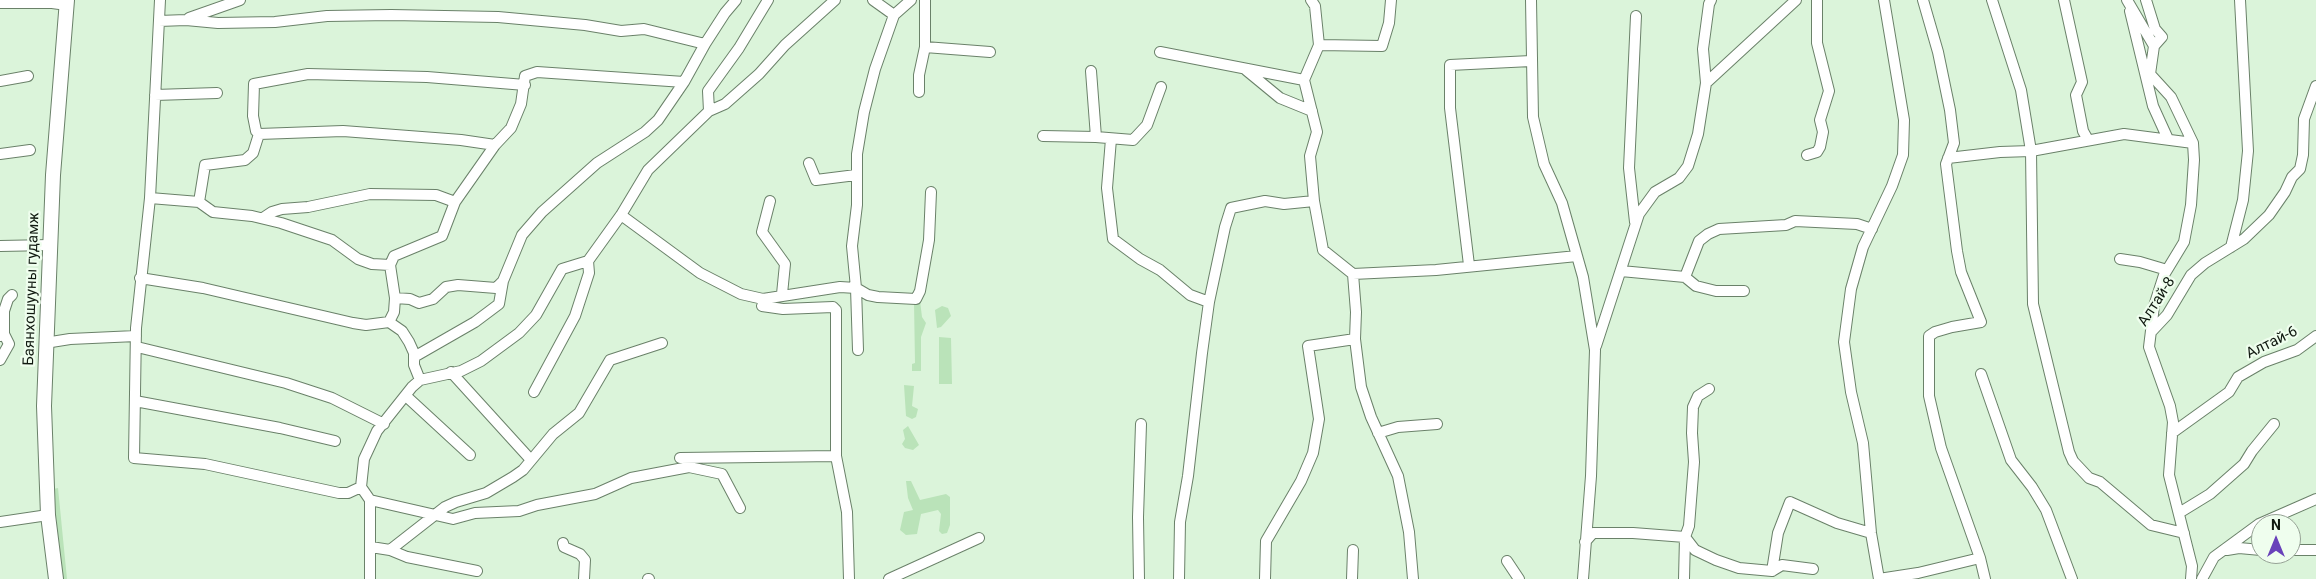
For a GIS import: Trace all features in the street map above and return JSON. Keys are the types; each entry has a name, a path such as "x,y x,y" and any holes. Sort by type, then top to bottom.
{"main road":[{"name":"Баянхошууны гудамж","path":"56,579 48,515 44,406 45,343 53,175 67,2"}],"street":[{"path":"160,0 150,198 140,278 136,342 134,458 205,464 339,493 348,493 361,486"},
{"path":"186,20 240,0"},
{"path":"414,357 475,322 499,304 503,281 522,235 542,212 597,164 645,132 658,120 684,82 725,13 736,0"},
{"path":"709,110 708,91 739,48 768,0"},
{"path":"534,392 575,316 588,273 588,261 621,215 648,170 709,110 726,104 759,74 792,38 835,0"},
{"path":"873,0 894,15"},
{"path":"858,350 856,288 852,246 857,212 856,175 864,112 875,69 894,15 911,0"},
{"path":"919,92 919,75 925,47 925,0"},
{"path":"1311,0 1315,6 1319,45 1304,80 1317,132 1310,156 1314,201 1323,250 1353,274 1436,270 1470,265 1577,256"},
{"path":"1319,45 1382,46 1389,23 1391,0"},
{"path":"1530,0 1533,117 1544,164 1562,203 1577,256 1587,294 1595,350 1591,476 1585,542 1584,579"},
{"path":"1595,350 1639,214 1651,197 1679,178 1688,166 1698,134 1706,83 1703,49 1708,4 1712,0"},
{"path":"1706,83 1796,0"},
{"path":"1807,156 1817,152 1820,147 1823,132 1820,120 1829,91 1817,43 1817,0"},
{"path":"1884,0 1904,120 1903,155 1892,186 1863,247 1851,290 1844,342 1851,392 1863,443 1871,533 1879,579 1918,573 1980,558"},
{"path":"1923,0 1938,52 1950,110 1954,143 1946,164 1957,252 1961,272 1981,322 1952,327 1935,332 1929,336 1929,396 1941,448 1980,558 1985,579"},
{"path":"1992,0 2021,90 2031,152 2033,304 2069,452 2073,461 2090,478 2100,482 2151,525 2184,533"},
{"path":"2064,0 2082,82 2076,95 2083,131 2088,140"},
{"path":"2128,0 2153,106 2168,139"},
{"path":"2128,0 2154,46"},
{"path":"2146,0 2155,29 2162,37 2154,46 2150,74 2171,97 2193,143 2194,160 2191,205 2184,242 2167,270 2154,306 2152,331"},
{"path":"2231,247 2239,222 2243,200 2248,151 2240,0"},
{"path":"0,3 67,2"},
{"path":"159,22 186,20 218,23 275,22 327,16 374,15 498,17 585,25 622,31 644,29 705,44"},
{"path":"1636,16 1629,168 1636,223"},
{"path":"925,47 990,52"},
{"path":"1160,52 1304,80"},
{"path":"1470,265 1450,108 1450,65 1531,60"},
{"path":"1244,68 1280,98 1312,111"},
{"path":"1091,71 1096,137"},
{"path":"389,322 394,312 395,298 390,265 394,256 442,236 455,202 496,145 511,128 521,104 525,76 538,72 684,82"},
{"path":"259,134 256,130 253,116 254,84 308,74 427,77 525,85"},
{"path":"0,80 28,76"},
{"name":"Алтай-8","path":"2191,579 2192,566 2168,475 2173,422 2170,406 2149,347 2152,331 2167,315 2191,275 2204,263 2244,239 2264,220 2285,192 2292,176 2300,169 2303,155 2304,119 2316,86"},
{"path":"1043,136 1134,140 1147,125 1161,87"},
{"path":"155,95 217,93"},
{"path":"259,134 343,132 461,140 496,145"},
{"path":"199,202 205,165 246,160 253,153 259,134"},
{"path":"1948,158 2000,152 2031,152 2124,134 2193,143"},
{"path":"1111,138 1106,188 1113,239 1140,259 1160,270 1190,295 1209,302"},
{"path":"0,154 30,150"},
{"path":"809,164 816,180 856,175"},
{"path":"621,215 670,253 725,287 741,294 763,299 782,294 840,287 856,288 878,297 916,299 920,291 929,240 930,192"},
{"path":"263,218 272,212 282,209 308,207 370,194 436,195 455,202"},
{"path":"150,198 199,202 213,212 263,218 320,235 365,262 390,265"},
{"path":"770,201 762,232 784,264 782,294"},
{"path":"1179,579 1180,522 1188,476 1195,405 1209,302 1225,227 1231,208 1265,201 1284,204 1314,201"},
{"path":"1685,278 1699,241 1719,229 1786,225 1795,221 1857,224 1872,229"},
{"path":"0,246 50,245"},
{"path":"2120,259 2140,262 2167,270"},
{"path":"370,579 370,500 361,486 364,459 372,440 412,387 420,380 461,371 481,360 519,333 536,315 562,269 588,261"},
{"path":"1621,271 1685,278 1696,286 1716,291 1744,291"},
{"path":"1353,274 1356,312 1355,339 1363,393 1378,433 1398,476 1409,532 1413,579"},
{"path":"140,278 203,288 360,324 389,322 402,331 409,342 414,357 414,365 420,380"},
{"path":"395,298 410,299 419,303 432,299 446,287 458,285 496,288 503,281"},
{"path":"0,360 9,344 2,335 4,311 8,299 12,295"},
{"path":"762,306 782,309 833,307 836,310 836,456 847,512 849,579"},
{"name":"Алтай-6","path":"2172,433 2229,392 2238,377 2264,362 2298,350 2316,336"},
{"path":"45,343 70,339 136,342 286,383 332,398 384,424"},
{"path":"1265,579 1266,541 1301,481 1315,445 1319,419 1308,346 1355,339"},
{"path":"390,550 432,515 456,502 486,493 523,470 553,434 580,413 610,360 662,344"},
{"path":"451,372 532,460"},
{"path":"1981,374 2012,460 2032,486 2046,510 2072,579"},
{"path":"1684,579 1685,537 1689,526 1694,462 1693,406 1698,396 1709,389"},
{"path":"406,396 470,455"},
{"path":"135,401 280,428 335,441"},
{"path":"1139,579 1138,517 1141,424"},
{"path":"1378,433 1398,427 1437,424"},
{"path":"2179,513 2210,494 2244,464 2274,424"},
{"path":"680,458 836,456"},
{"path":"370,500 453,519 475,513 519,511 537,505 595,494 631,478 689,467 722,474 740,508"},
{"path":"2202,579 2208,566 2222,550 2259,524 2316,499"},
{"path":"1772,571 1778,533 1790,502 1836,523 1871,533"},
{"path":"0,522 48,515"},
{"path":"1585,542 1593,533 1633,533 1685,537 1695,550 1739,568 1772,571 1782,565 1814,569"},
{"path":"889,579 979,538"},
{"path":"562,543 564,547 580,554 585,560 584,579"},
{"path":"371,547 390,550 407,557 477,571"},
{"path":"2222,550 2251,549"},
{"path":"1352,579 1353,550"},
{"path":"2301,550 2316,550"},
{"path":"1507,561 1519,579"}],"green space":[{"path":"920,301 922,317 926,323 921,337 921,371 912,371 912,364 915,363 914,302"},
{"path":"942,306 948,308 951,316 941,327 937,328 935,310"},
{"path":"939,337 951,338 952,384 939,384"},
{"path":"904,385 914,386 912,406 918,409 916,417 912,419 906,416"},
{"path":"908,426 919,445 913,450 905,448 902,444 905,439 903,430"},
{"path":"906,481 911,481 920,500 946,494 950,497 950,525 947,533 942,534 939,531 941,514 938,510 921,514 917,534 906,535 900,530 904,512 913,510 908,498"},
{"path":"58,488 67,579 63,579 53,489"}]}
